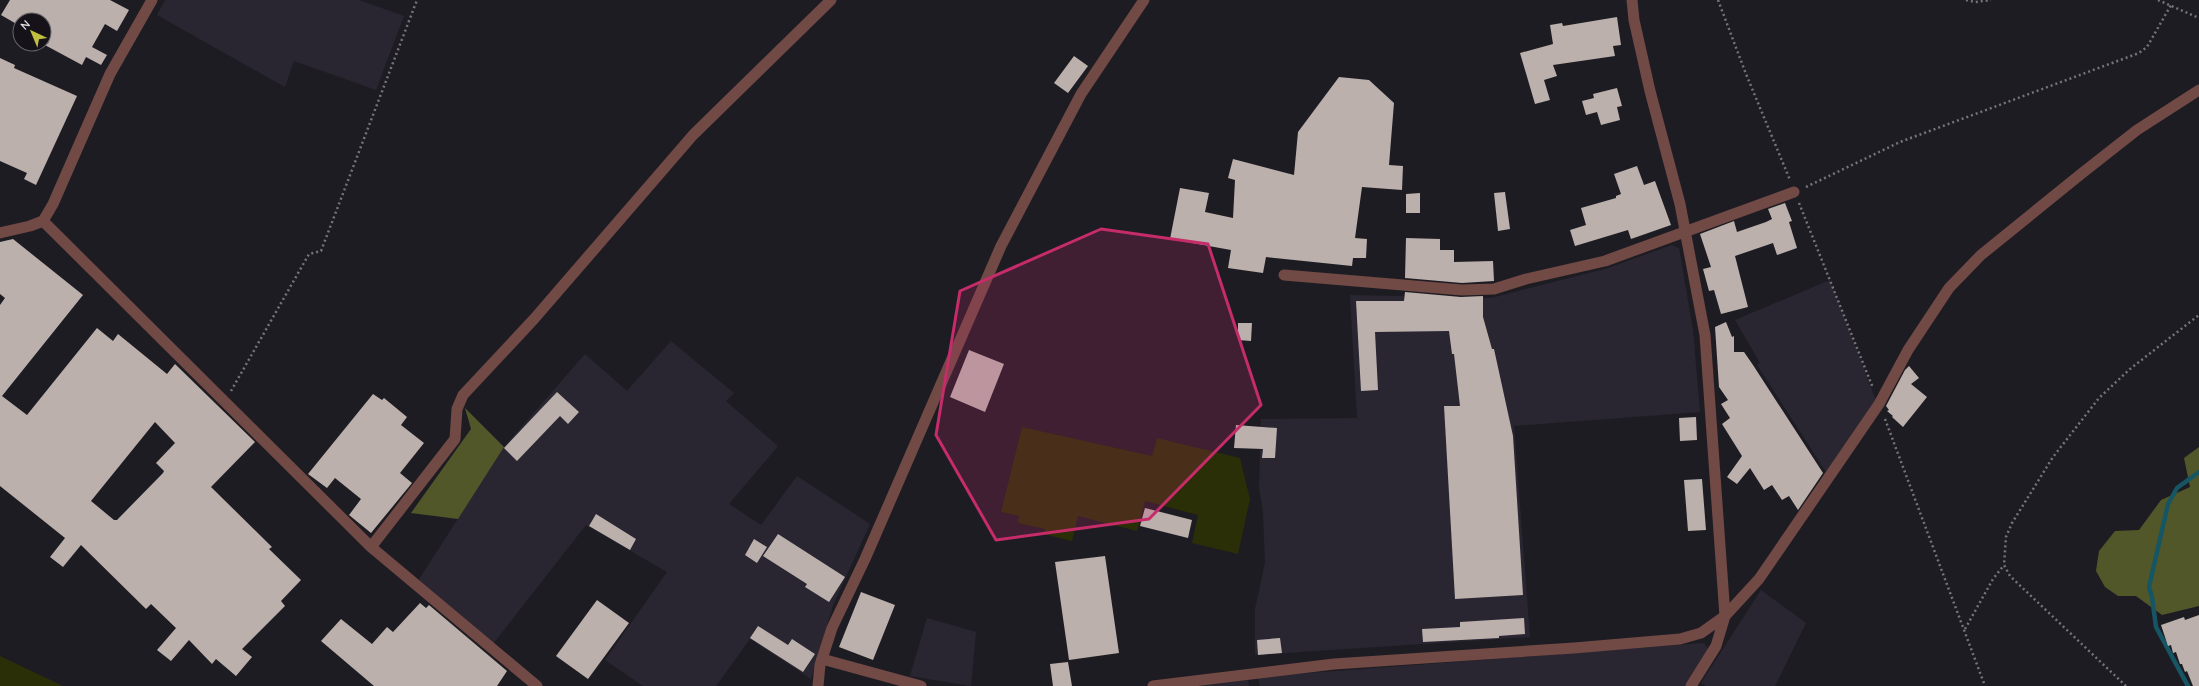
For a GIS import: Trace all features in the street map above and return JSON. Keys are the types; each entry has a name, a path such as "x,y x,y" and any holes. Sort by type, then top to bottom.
{"street":[{"path":"0,233 30,226 43,221 53,204 110,74 152,0"},
{"path":"371,547 455,439 457,409 463,395 534,319 693,134 831,0"},
{"path":"818,686 822,659 832,628 865,559 1001,246 1081,94 1144,0"},
{"path":"1632,0 1634,20 1648,84 1680,204 1705,335 1725,616 1716,646 1691,686"},
{"path":"1153,686 1334,664 1574,648 1680,638 1701,633 1725,616 1759,579 1879,404 1908,350 1949,288 1981,255 2136,130 2199,90"},
{"path":"1284,275 1462,290 1494,289 1526,279 1605,260 1794,192"},
{"path":"43,221 371,547 537,686"},
{"path":"822,659 921,686"}],"path":[{"path":"225,401 309,254 321,250 416,0"},
{"path":"1966,0 1975,2 1991,0"},
{"path":"2158,0 2199,18"},
{"path":"1794,192 1900,142 2139,53 2147,47 2171,5"},
{"path":"2126,686 2010,576 2004,565 2006,537 2012,523 2053,457 2098,398 2125,374 2199,315"},
{"path":"1879,404 1985,686"},
{"path":"1965,630 1993,579 2004,565"}],"highlighted area":[{"path":"1101,229 1208,244 1261,405 1149,519 996,540 936,435 960,291"}],"shaded area":[{"path":"165,0 359,0 404,16 376,90 294,61 285,87 157,15"},
{"path":"1672,245 1679,248 1693,330 1700,412 1514,426 1530,637 1255,655 1255,609 1265,563 1263,512 1259,487 1261,419 1357,418 1350,295 1491,298 1605,269"},
{"path":"1830,280 1876,401 1826,472 1757,365 1760,363 1735,320"},
{"path":"671,341 734,393 726,401 778,446 729,504 761,525 797,476 870,524 833,605 811,679 750,639 716,686 643,686 605,660 667,572 586,525 493,644 418,581 504,447 585,354 627,391"},
{"path":"1761,590 1806,623 1775,686 1706,686 1701,683"},
{"path":"927,618 976,632 971,686 910,676"},
{"path":"1704,643 1709,650 1685,686 1260,686 1258,677"},
{"path":"1248,680 1249,686 1202,686"}],"green space":[{"path":"465,408 504,447 458,519 411,513 471,429"},
{"path":"1022,427 1152,456 1157,438 1240,458 1250,499 1238,554 1192,543 1198,515 1145,501 1137,531 1078,516 1072,541 1044,534 1045,529 1018,523 1019,516 1001,512"},
{"path":"2199,447 2199,606 2162,615 2136,596 2118,596 2105,587 2096,571 2099,551 2115,531 2139,530 2161,500 2190,487 2184,458"},
{"path":"0,656 63,686 0,686"}],"building":[{"path":"10,0 110,0 129,10 117,31 105,24 92,47 107,55 101,65 86,57 82,65 52,49 52,12 12,12 12,21 1,15"},
{"path":"1617,17 1621,45 1613,46 1615,56 1553,65 1557,76 1544,80 1550,100 1535,104 1520,53 1553,44 1550,25 1562,23 1563,26"},
{"path":"1074,56 1088,66 1068,93 1054,83"},
{"path":"0,58 15,65 14,68 77,96 36,185 24,179 27,173 0,161"},
{"path":"1339,77 1369,80 1394,103 1389,165 1403,166 1402,190 1362,187 1355,238 1367,239 1366,258 1353,258 1352,266 1266,257 1263,273 1228,268 1231,250 1170,239 1180,188 1209,193 1205,212 1233,218 1235,180 1228,178 1233,159 1294,175 1298,132"},
{"path":"1617,88 1622,106 1617,107 1620,120 1601,125 1597,112 1586,115 1582,101 1594,98 1593,94"},
{"path":"1637,166 1644,185 1655,181 1671,225 1631,239 1628,230 1575,246 1570,230 1586,225 1581,208 1616,198 1616,196 1621,194 1614,174"},
{"path":"1505,192 1510,229 1498,231 1494,193"},
{"path":"1420,193 1420,213 1406,213 1406,194"},
{"path":"1785,203 1792,221 1789,222 1797,248 1777,255 1773,243 1735,256 1748,307 1721,314 1714,290 1709,291 1703,269 1711,267 1700,234 1734,221 1737,232 1766,222 1772,219 1768,209"},
{"path":"1406,238 1440,239 1440,250 1454,250 1454,262 1493,261 1494,281 1462,283 1405,278"},
{"path":"13,239 83,295 2,396 27,415 97,328 113,341 118,334 167,374 175,364 255,442 211,487 272,547 269,549 301,580 281,601 285,606 242,649 252,657 236,676 216,659 212,664 189,640 171,661 157,650 176,628 151,604 146,609 81,545 63,567 50,557 65,538 0,486 0,305 5,298 0,294 0,242","holes":["155,422 175,443 156,463 164,471 163,473 117,520 114,520 91,501"]},
{"path":"1405,292 1461,297 1483,296 1483,317 1492,349 1494,349 1513,436 1523,595 1455,599 1444,406 1460,406 1454,354 1452,354 1449,331 1375,332 1378,390 1361,391 1356,301 1404,301"},
{"path":"1726,322 1732,337 1734,336 1734,352 1744,352 1823,473 1798,510 1789,496 1782,500 1772,485 1764,490 1750,468 1737,484 1727,477 1742,456 1722,424 1730,418 1721,404 1728,400 1719,387 1715,327"},
{"path":"1238,323 1252,323 1251,341 1238,340"},
{"path":"969,350 1004,364 985,412 950,397"},
{"path":"1909,366 1919,378 1911,384 1927,397 1903,427 1887,411 1889,410 1886,406 1905,370"},
{"path":"557,392 579,412 568,424 560,416 517,461 504,448"},
{"path":"373,394 382,400 384,398 407,417 401,425 424,443 400,473 412,483 371,533 349,515 361,499 335,478 327,488 308,474"},
{"path":"1696,417 1697,440 1680,441 1679,418"},
{"path":"1236,425 1277,428 1275,458 1262,458 1263,449 1234,448"},
{"path":"1702,479 1706,530 1688,531 1684,480"},
{"path":"1145,508 1192,520 1188,538 1140,526"},
{"path":"596,514 636,539 630,550 589,526"},
{"path":"778,534 845,577 829,602 805,587 807,584 763,556"},
{"path":"754,539 767,547 757,563 745,555"},
{"path":"1105,556 1119,653 1069,660 1055,562"},
{"path":"861,592 895,605 873,660 839,647"},
{"path":"597,600 629,623 588,679 556,656"},
{"path":"420,603 426,608 429,605 507,671 497,686 374,686 321,641 341,619 372,644 387,627 393,632"},
{"path":"2199,615 2199,686 2193,686 2187,671 2185,672 2182,664 2180,664 2176,652 2173,653 2171,645 2168,646 2161,625 2184,617 2185,620"},
{"path":"1524,618 1525,634 1499,636 1499,638 1423,642 1422,629 1460,627 1460,622"},
{"path":"758,626 788,645 792,639 815,654 803,672 750,638"},
{"path":"1280,638 1282,653 1258,655 1257,640"},
{"path":"1068,662 1072,686 1053,686 1050,664"}],"waterway":[{"path":"2188,686 2156,627 2152,597 2149,587 2168,504 2177,488 2199,472"}]}
